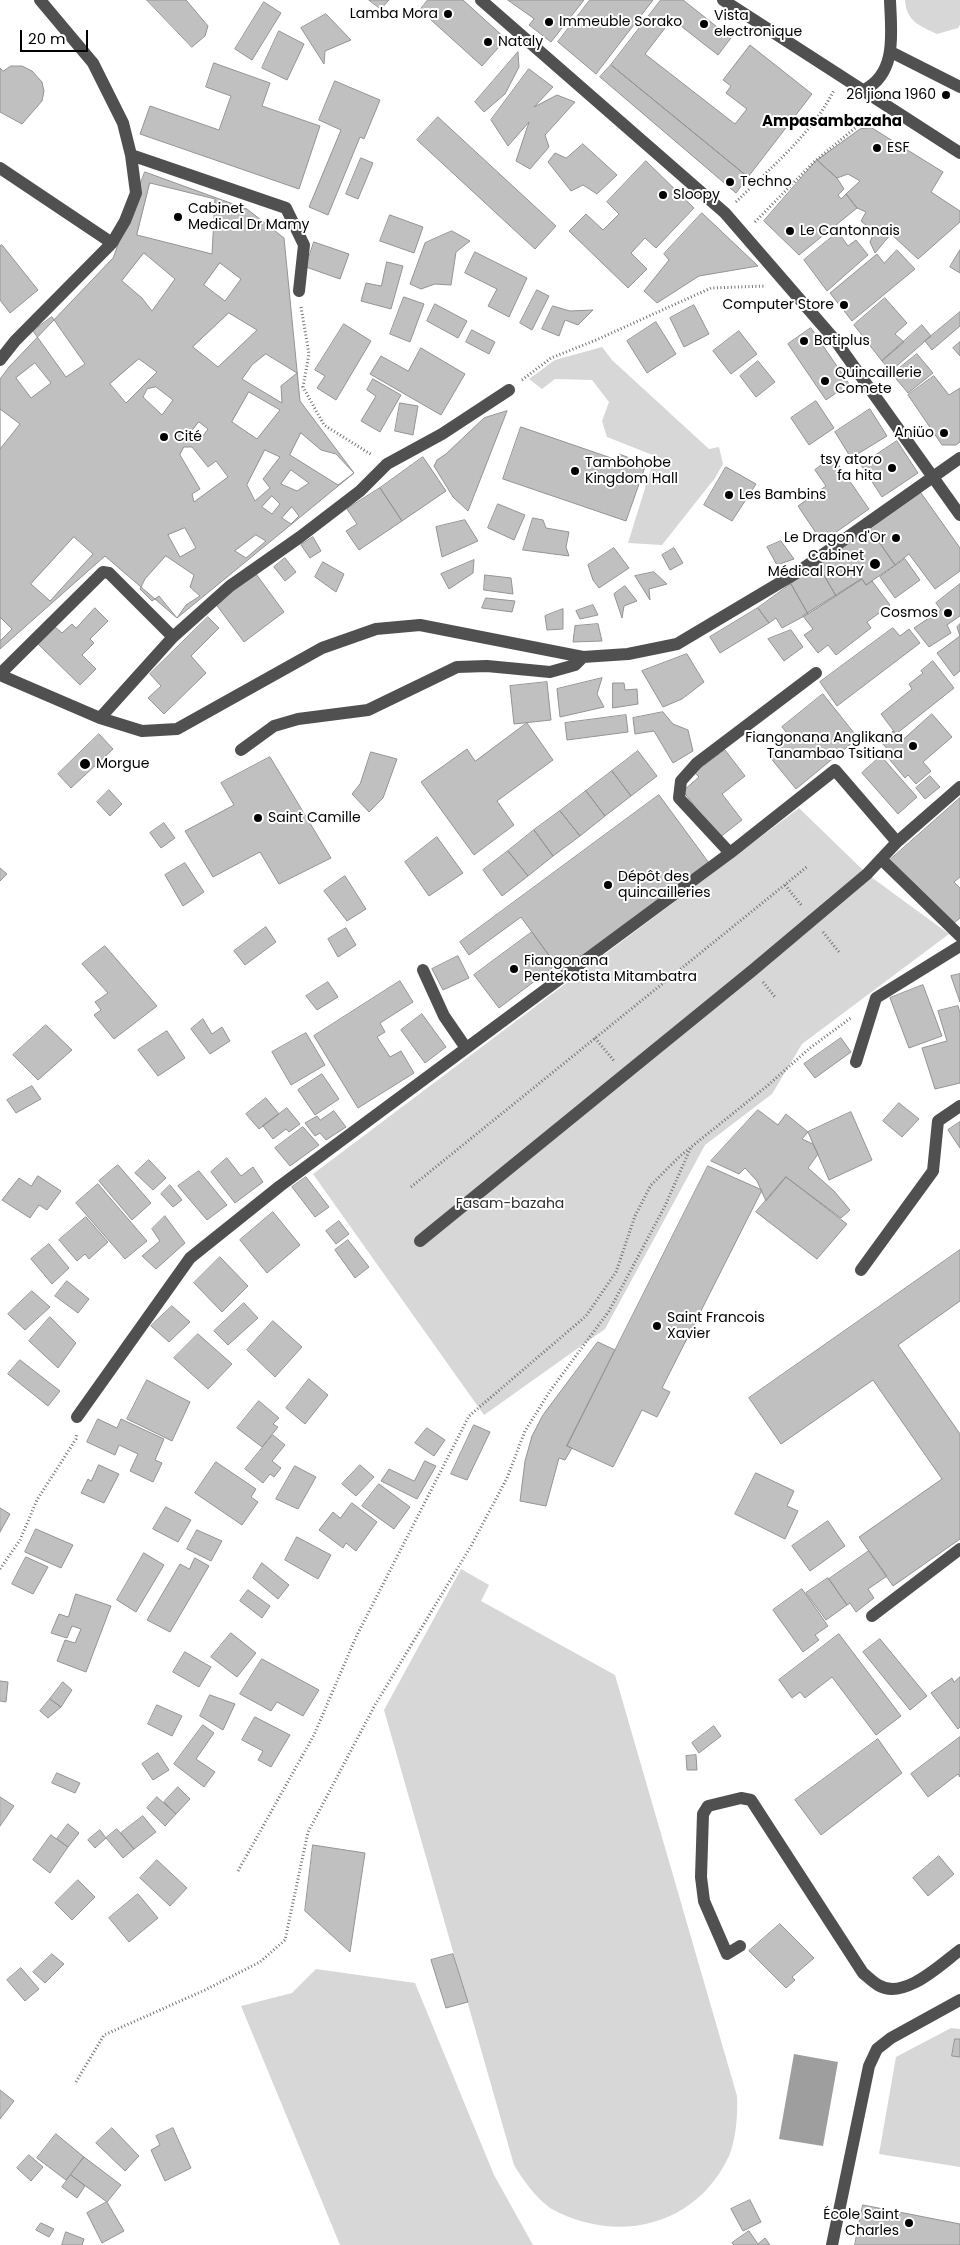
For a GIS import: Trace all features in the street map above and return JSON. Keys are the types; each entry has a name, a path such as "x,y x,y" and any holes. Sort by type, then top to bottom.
{"street":[{"path":"0,360 15,341 112,243 125,221 136,193 131,155 123,123 93,63 40,0"},
{"path":"481,0 725,213 744,233 835,340 960,515"},
{"path":"723,0 960,153"},
{"path":"864,90 873,86 884,70 891,52 890,0"},
{"path":"891,52 960,88"},
{"path":"131,155 286,208 304,245 299,291"},
{"path":"0,168 112,243"},
{"path":"100,718 174,637 230,586 300,537 360,491 388,464 442,434 510,390"},
{"path":"174,637 109,573 103,572 0,675 100,718 142,731 177,729 322,648 376,629 420,625 583,657 628,654 677,644 798,572 960,458"},
{"path":"241,750 274,726 298,719 368,710 457,667 486,666 550,672 574,665 583,657"},
{"path":"730,853 679,798 681,781 697,764 816,673"},
{"path":"77,1417 190,1258 280,1186 730,853 835,770 897,842"},
{"path":"420,1241 753,970 867,874 897,842 960,787"},
{"path":"881,859 960,936"},
{"path":"856,1062 876,998 960,946"},
{"path":"423,970 444,1016 466,1048"},
{"path":"861,1270 933,1171 938,1121 960,1106"},
{"path":"872,1616 960,1549"},
{"path":"740,1946 727,1954 704,1901 701,1877 703,1814 708,1806 741,1798 751,1800 863,1973 880,1986 896,1989 920,1981 960,1950"},
{"path":"832,2245 869,2066 877,2049 891,2038 960,2000"}],"path":[{"path":"725,213 794,143 826,106 841,75"},
{"path":"744,233 815,161 884,104"},
{"path":"510,390 551,358 596,340 711,288 789,286"},
{"path":"299,291 309,354 303,387 324,425 388,464"},
{"path":"411,1187 808,866"},
{"path":"238,1871 314,1736 356,1637 469,1416 586,1316 616,1272 635,1216 652,1185 691,1147 767,1086 810,1048 876,998"},
{"path":"595,1038 625,1074"},
{"path":"76,2082 104,2035 205,1990 253,1966 285,1940 308,1832 375,1705 471,1546 507,1478 524,1431 608,1311 665,1206 691,1147"},
{"path":"0,1569 20,1540 37,1500 76,1438 77,1417"}],"green space":[{"path":"905,0 960,0 960,25 958,28 937,34 911,18"},
{"path":"602,347 612,360 709,449 719,447 723,464 715,478 662,545 628,543 655,456 607,437 602,421 609,402 592,380 555,379 542,389 529,379 555,360"},
{"name":"Fasam-bazaha","path":"799,808 867,874 949,934 802,1044 772,1094 705,1145 605,1329 484,1415 313,1174"},
{"path":"461,1569 489,1585 481,1601 615,1675 737,2096 737,2118 733,2142 729,2156 715,2180 696,2199 675,2213 652,2222 627,2227 601,2225 575,2219 550,2208 539,2199 514,2165 384,1710"},
{"path":"316,1969 415,1983 494,2175 533,2245 340,2245 241,2006 292,1993"},
{"path":"951,2028 960,2029 960,2167 879,2154 896,2057"}],"shaded area":[{"path":"794,2054 838,2062 823,2146 779,2139"}],"building":[{"path":"147,0 186,0 208,26 205,36 192,47"},
{"path":"369,0 389,0 381,9"},
{"path":"428,0 463,0 506,39 482,66 420,10"},
{"name":"Immeuble Sorako","path":"508,0 584,0 551,42 529,25 534,19"},
{"path":"590,0 653,0 596,74 558,42"},
{"path":"661,0 683,0 731,38 718,55 672,19 645,54 735,124 747,109 726,93 731,86 723,80 750,45 812,94 748,177 611,65"},
{"path":"264,2 281,13 252,60 235,49"},
{"path":"326,14 351,40 325,51 324,64 301,28"},
{"path":"279,31 304,44 287,80 262,68"},
{"path":"518,52 519,67 505,94 484,112 475,102"},
{"path":"214,63 270,83 262,106 320,126 299,189 140,134 150,106 219,130 231,96 206,87"},
{"path":"611,65 748,177 736,193 600,77"},
{"path":"11,66 22,66 32,71 42,82 44,91 42,101 22,124 0,112 0,68 3,71"},
{"path":"529,69 553,87 534,107 557,95 575,102 545,135 549,147 530,169 516,161 529,122 508,146 491,120"},
{"path":"335,81 380,100 364,139 360,137 328,215 309,207 341,130 319,120"},
{"path":"438,117 556,226 535,249 417,140"},
{"path":"872,128 943,172 931,192 960,211 960,222 918,259 891,234 875,253 870,242 874,232 861,221 866,212 857,208 846,194 860,181 848,174 837,178 817,160 860,129"},
{"path":"583,144 617,175 597,194 583,185 571,191 548,162 555,153 566,158"},
{"path":"361,158 373,163 358,199 346,194"},
{"path":"817,160 837,178 844,189 838,195 841,199 846,194 857,208 799,255 764,221"},
{"path":"646,161 694,208 656,248 645,238 631,253 647,269 628,288 569,231 586,214 603,230 619,214 607,202"},
{"name":"Cité","path":"145,172 247,209 284,238 300,401 354,473 177,618 105,556 0,649 0,379 9,367 113,258"},
{"name":"Cabinet Medical Dr Mamy","path":"150,183 215,199 212,254 137,235"},
{"path":"702,213 758,266 699,276 657,303 644,291 669,260 664,254"},
{"path":"390,215 423,227 414,253 380,241"},
{"path":"452,231 470,241 456,252 451,285 435,284 421,289 410,284 425,243"},
{"path":"838,232 848,246 856,240 868,255 827,291 804,260"},
{"path":"314,242 349,254 340,279 306,267"},
{"path":"2,245 38,290 10,313 0,300 0,246"},
{"path":"897,250 915,269 852,321 830,293 877,254 884,263"},
{"path":"960,250 960,273 950,267"},
{"path":"475,252 527,278 509,317 488,306 497,289 465,273"},
{"path":"144,253 175,279 152,311 142,298 122,281"},
{"path":"387,262 403,266 391,309 361,301 366,283 381,286"},
{"path":"220,263 241,279 225,301 204,285"},
{"path":"537,290 549,296 532,330 520,323"},
{"path":"404,297 424,304 410,342 390,334"},
{"path":"885,298 907,323 895,334 904,342 882,361 854,325"},
{"path":"435,304 467,321 458,338 427,321"},
{"path":"694,305 709,334 684,347 670,318"},
{"path":"553,306 570,311 593,310 578,325 565,320 559,336 542,329"},
{"path":"960,312 960,326 932,350 925,341"},
{"path":"229,313 257,330 218,367 193,347"},
{"path":"52,317 85,364 66,377 33,331"},
{"path":"656,322 676,354 647,373 627,341"},
{"path":"344,324 371,341 336,400 317,388 325,376 315,370"},
{"path":"922,325 931,336 891,371 882,361"},
{"path":"811,328 849,384 826,400 788,344"},
{"path":"472,330 495,342 489,354 466,342"},
{"path":"739,331 757,354 731,374 713,351"},
{"path":"960,342 960,356 953,348"},
{"path":"421,348 465,374 441,415 370,374 381,356 408,371"},
{"path":"266,354 297,373 281,386 282,403 242,379 252,365"},
{"path":"917,354 933,373 908,393 892,374"},
{"path":"139,359 157,372 126,403 110,384"},
{"path":"758,361 775,382 756,397 740,376"},
{"path":"35,363 51,383 31,398 16,378"},
{"path":"934,376 949,395 960,388 960,442 956,445 942,445 908,395"},
{"path":"373,379 401,395 380,432 361,421 376,396 367,390"},
{"path":"156,387 173,400 162,415 143,397 147,389"},
{"path":"249,392 280,410 257,439 232,422"},
{"path":"816,401 834,428 809,445 791,418"},
{"path":"400,403 418,406 413,435 395,431"},
{"path":"0,409 20,424 0,449"},
{"path":"870,409 887,436 851,458 835,432"},
{"path":"507,411 468,511 453,497 434,466 437,460 446,454 484,418"},
{"path":"199,422 208,429 198,443 188,436"},
{"name":"Tambohobe Kingdom Hall","path":"521,427 617,460 619,454 646,464 626,521 503,479"},
{"path":"301,433 321,450 336,454 354,473 338,485 290,455"},
{"path":"897,441 918,473 882,497 861,465"},
{"path":"184,447 192,447 208,467 216,461 228,477 194,502 192,494 200,489 180,455"},
{"path":"265,450 280,457 263,479 270,488 255,501 247,485"},
{"path":"423,457 446,491 402,521 380,488"},
{"path":"833,457 869,509 822,542 798,506 826,486 815,470"},
{"name":"Les Bambins","path":"726,467 756,484 732,521 704,505"},
{"path":"291,470 309,483 297,491 281,484"},
{"path":"380,488 402,521 359,550 346,531 357,524 347,509"},
{"path":"921,493 960,548 960,571 935,589 909,554 895,565 870,529"},
{"path":"272,496 280,504 272,514 262,507"},
{"path":"498,504 525,515 514,540 488,528"},
{"path":"292,507 299,516 291,524 282,518"},
{"path":"533,518 543,520 546,528 569,532 566,547 569,556 523,550"},
{"path":"465,520 478,541 442,557 436,527"},
{"path":"185,528 196,548 180,557 168,535"},
{"path":"870,529 895,565 866,585 862,579 836,596 819,566"},
{"path":"256,535 266,541 246,558 235,551"},
{"path":"74,537 93,554 50,601 31,584"},
{"path":"313,537 321,551 310,558 301,545"},
{"path":"781,541 794,559 777,565 767,547"},
{"path":"614,548 629,568 599,588 593,580 588,565"},
{"path":"674,548 683,563 670,570 662,555"},
{"path":"166,556 194,575 190,587 200,596 186,605 177,618 159,596 152,601 140,589 145,579"},
{"path":"285,558 296,572 285,581 274,567"},
{"path":"905,559 920,580 895,598 880,577"},
{"path":"474,560 473,573 449,589 441,574"},
{"path":"323,562 344,574 336,592 315,577"},
{"path":"817,564 836,596 808,614 791,584"},
{"path":"654,572 667,584 649,589 650,600 635,576"},
{"path":"256,574 284,612 244,642 215,603"},
{"path":"485,575 511,578 513,594 484,590"},
{"path":"862,579 866,585 872,581 890,605 867,622 871,628 836,655 828,645 818,653 804,635 813,629 803,616"},
{"path":"791,584 808,614 782,628 776,618 769,623 758,608"},
{"name":"Cosmos","path":"960,584 960,616 947,625 951,633 929,647 914,628 941,610 936,603"},
{"path":"625,586 637,601 624,606 622,618 614,594"},
{"path":"486,598 515,601 512,612 482,608"},
{"path":"593,605 598,615 580,619 576,611"},
{"path":"95,608 108,621 90,639 94,643 82,655 96,669 80,685 37,643 54,626 62,633 72,624 76,628"},
{"path":"758,608 769,623 720,653 710,637"},
{"path":"563,609 563,629 547,630 545,616"},
{"path":"0,617 12,629 0,641"},
{"path":"208,617 219,628 191,656 206,673 164,714 148,698 161,686 150,674"},
{"path":"598,624 602,641 573,642 575,626"},
{"path":"960,624 960,636 957,627"},
{"path":"893,628 900,636 909,629 920,643 837,706 820,682"},
{"path":"791,630 803,647 784,661 768,639"},
{"path":"960,636 960,671 954,676 937,653"},
{"path":"687,654 704,682 682,699 663,707 642,671"},
{"path":"933,661 954,688 896,734 881,714 912,689 909,684 923,673 921,671"},
{"path":"602,678 597,694 604,707 560,717 557,689"},
{"path":"547,682 551,720 514,724 510,686"},
{"path":"613,683 624,683 625,690 637,689 638,704 613,708"},
{"path":"823,694 858,738 796,789 769,756 791,738 782,727"},
{"path":"663,712 673,724 688,730 693,751 673,763 654,731 635,734 633,718"},
{"name":"Fiangonana Anglikana Tanambao Tsitiana","path":"932,714 952,737 923,762 931,771 916,784 908,775 905,778 885,754 889,751 881,742 893,731 901,741"},
{"path":"626,715 628,732 567,740 565,723"},
{"path":"527,723 553,760 497,801 514,825 474,855 421,782 467,749 475,761"},
{"path":"99,734 113,749 71,788 58,774"},
{"path":"725,750 745,776 722,794 742,820 719,838 683,791 699,777 695,773"},
{"path":"638,751 657,776 631,796 612,771"},
{"path":"371,752 397,759 383,798 369,812 352,794 360,784"},
{"path":"881,756 917,797 898,814 862,773"},
{"name":"Saint Camille","path":"270,757 331,858 279,884 260,852 213,877 185,831 234,805 221,783"},
{"path":"612,771 631,796 605,816 586,791"},
{"path":"930,776 940,787 925,799 916,788"},
{"path":"109,790 122,804 110,816 97,802"},
{"path":"586,791 605,816 580,836 560,811"},
{"name":"Dépôt des quincailleries","path":"659,795 709,863 561,972 521,917 469,955 460,942"},
{"path":"960,798 960,877 954,882 960,888 960,918 954,923 890,860"},
{"path":"560,811 580,836 553,856 534,830"},
{"path":"164,823 175,838 161,848 150,833"},
{"path":"534,830 553,856 528,876 508,851"},
{"path":"437,837 463,873 429,896 405,862"},
{"path":"508,851 528,876 502,896 483,870"},
{"path":"185,863 204,892 183,906 165,875"},
{"path":"0,868 7,874 0,881"},
{"path":"345,876 366,909 347,921 324,891"},
{"path":"266,927 276,942 245,965 234,951"},
{"path":"346,928 356,945 338,957 328,939"},
{"path":"532,932 556,965 499,1008 474,975"},
{"path":"105,946 157,1006 114,1039 94,1015 101,1010 95,1002 108,993 82,964"},
{"path":"458,956 469,978 443,990 432,969"},
{"path":"960,974 960,1002 951,976"},
{"path":"400,981 413,1002 380,1023 385,1032 377,1037 390,1057 401,1051 414,1073 358,1108 314,1036"},
{"path":"328,982 338,997 317,1010 306,996"},
{"path":"923,985 942,1036 909,1048 890,998"},
{"path":"958,1006 960,1013 960,1083 935,1089 922,1048 947,1041 938,1011"},
{"path":"422,1014 446,1047 425,1063 401,1030"},
{"path":"203,1019 212,1034 222,1027 230,1041 210,1054 191,1029"},
{"path":"46,1025 72,1050 38,1080 13,1055"},
{"path":"167,1031 185,1058 158,1076 138,1050"},
{"path":"306,1033 325,1065 291,1085 272,1052"},
{"path":"841,1038 851,1052 815,1078 804,1064"},
{"path":"322,1074 339,1099 315,1115 298,1090"},
{"path":"32,1086 41,1099 16,1113 7,1100"},
{"path":"266,1098 279,1114 259,1129 246,1114"},
{"path":"899,1103 919,1119 902,1137 883,1121"},
{"path":"287,1108 300,1124 289,1132 286,1129 273,1139 263,1126"},
{"path":"758,1110 778,1125 786,1114 808,1132 802,1139 813,1144 818,1154 808,1168 834,1191 850,1210 841,1218 786,1177 766,1201 757,1181 745,1168 739,1174 711,1161"},
{"path":"334,1111 346,1127 326,1140 320,1133 315,1136 305,1123 317,1116 320,1120"},
{"path":"851,1112 872,1160 829,1180 808,1132"},
{"path":"960,1122 960,1148 948,1130"},
{"path":"303,1127 319,1145 290,1166 275,1148"},
{"path":"227,1158 241,1176 253,1167 263,1182 235,1203 211,1172"},
{"path":"149,1160 166,1178 153,1190 135,1173"},
{"path":"118,1165 151,1203 132,1220 99,1181"},
{"path":"708,1166 762,1190 662,1388 670,1392 657,1417 642,1410 613,1467 567,1446"},
{"path":"199,1171 227,1205 207,1220 178,1186"},
{"path":"38,1176 61,1191 47,1210 39,1205 30,1218 2,1200 19,1178 31,1186"},
{"path":"306,1177 329,1207 315,1217 292,1187"},
{"path":"786,1177 847,1224 817,1259 756,1212"},
{"path":"98,1184 147,1241 125,1259 76,1203"},
{"path":"170,1185 182,1200 173,1207 161,1194"},
{"path":"273,1212 300,1245 267,1273 240,1240"},
{"path":"165,1216 185,1243 156,1269 142,1256 160,1241 152,1229"},
{"path":"86,1217 108,1242 89,1259 85,1254 77,1261 59,1240"},
{"path":"339,1221 349,1234 336,1244 326,1231"},
{"path":"348,1240 369,1267 355,1278 335,1250"},
{"path":"49,1244 69,1268 52,1284 31,1259"},
{"path":"960,1250 960,1301 898,1345 960,1434 960,1539 893,1586 859,1537 942,1479 873,1380 781,1444 749,1398"},
{"path":"220,1257 248,1286 222,1312 194,1283"},
{"path":"67,1281 89,1299 78,1313 55,1296"},
{"path":"32,1291 50,1307 25,1330 8,1314"},
{"path":"244,1303 258,1318 228,1345 214,1331"},
{"path":"172,1306 190,1322 169,1342 151,1326"},
{"path":"50,1317 76,1343 58,1368 29,1341"},
{"path":"273,1321 302,1347 275,1377 247,1350"},
{"path":"198,1334 232,1364 208,1389 174,1358"},
{"path":"598,1342 615,1350 567,1446 572,1448 565,1460 559,1458 546,1506 520,1501 525,1461 532,1436 543,1415"},
{"path":"20,1360 60,1391 48,1406 8,1374"},
{"path":"309,1379 328,1395 305,1424 286,1408"},
{"path":"147,1380 190,1402 172,1441 127,1419"},
{"path":"259,1401 279,1418 273,1424 278,1427 262,1447 237,1428"},
{"path":"98,1419 117,1428 121,1419 164,1439 155,1460 162,1463 153,1482 130,1471 138,1454 119,1445 115,1455 87,1442"},
{"path":"474,1425 490,1432 467,1480 451,1474"},
{"path":"427,1428 445,1440 434,1456 415,1443"},
{"path":"273,1435 285,1445 272,1461 281,1468 274,1477 270,1474 263,1483 245,1469"},
{"path":"425,1461 436,1466 417,1499 381,1481 389,1469 414,1481"},
{"path":"216,1462 256,1489 251,1497 258,1502 242,1525 195,1493"},
{"path":"99,1465 119,1474 104,1503 81,1493 88,1479 91,1481"},
{"path":"360,1465 374,1477 356,1496 342,1484"},
{"path":"295,1466 316,1477 298,1509 276,1499"},
{"path":"756,1473 794,1491 787,1506 798,1511 785,1539 735,1514"},
{"path":"379,1484 410,1507 394,1529 362,1506"},
{"path":"352,1503 377,1522 356,1551 346,1543 343,1548 319,1530 333,1512 340,1518"},
{"path":"166,1507 191,1520 178,1542 153,1529"},
{"path":"0,1508 10,1514 0,1532"},
{"path":"828,1521 845,1546 810,1571 792,1546"},
{"path":"36,1529 73,1545 61,1568 25,1552"},
{"path":"197,1530 222,1541 211,1561 187,1549"},
{"path":"297,1537 331,1555 318,1579 285,1560"},
{"path":"869,1551 887,1576 868,1589 874,1598 856,1612 850,1603 847,1605 829,1579"},
{"path":"144,1553 164,1565 136,1612 117,1600"},
{"path":"26,1557 48,1567 33,1594 12,1584"},
{"path":"195,1558 209,1566 170,1632 147,1620 180,1564 189,1569"},
{"path":"262,1563 289,1585 278,1599 253,1578"},
{"path":"828,1578 847,1605 826,1620 806,1593"},
{"path":"802,1589 828,1626 815,1635 819,1640 803,1652 773,1610"},
{"path":"248,1590 270,1606 262,1618 240,1601"},
{"path":"76,1594 111,1606 86,1672 57,1661 65,1640 75,1643 81,1629 72,1626 67,1638 51,1633 59,1614 68,1617"},
{"path":"231,1633 256,1653 237,1677 211,1657"},
{"path":"839,1634 901,1716 876,1735 832,1677 805,1698 800,1692 792,1698 779,1680"},
{"path":"880,1639 927,1696 910,1710 863,1652"},
{"path":"185,1652 211,1667 199,1687 173,1672"},
{"path":"262,1659 319,1690 303,1716 277,1702 271,1711 240,1694"},
{"path":"960,1677 960,1727 958,1729 931,1693 952,1678 954,1682"},
{"path":"0,1681 8,1682 6,1702 0,1701"},
{"path":"63,1682 72,1690 61,1707 50,1699"},
{"path":"210,1695 235,1704 223,1730 200,1716"},
{"path":"50,1699 61,1707 48,1718 40,1711"},
{"path":"157,1705 182,1716 172,1736 148,1724"},
{"path":"255,1717 290,1735 271,1767 258,1760 263,1751 242,1740"},
{"path":"203,1725 214,1733 196,1759 215,1772 204,1787 174,1764"},
{"path":"714,1726 721,1736 699,1753 692,1743"},
{"path":"960,1737 960,1777 958,1774 928,1797 911,1774"},
{"path":"878,1739 902,1773 821,1835 795,1800"},
{"path":"158,1753 169,1770 153,1780 142,1764"},
{"path":"696,1755 697,1770 687,1770 686,1756"},
{"path":"57,1773 80,1783 75,1793 52,1783"},
{"path":"178,1787 190,1799 176,1814 164,1802"},
{"path":"0,1797 14,1806 0,1826"},
{"path":"157,1797 176,1814 165,1826 147,1808"},
{"path":"143,1816 156,1832 134,1849 121,1833"},
{"path":"68,1824 79,1833 68,1847 57,1839"},
{"path":"117,1829 134,1849 123,1858 106,1838"},
{"path":"100,1830 106,1838 95,1848 88,1840"},
{"path":"51,1835 68,1847 50,1873 33,1860"},
{"path":"313,1845 365,1853 350,1952 305,1911"},
{"path":"939,1856 954,1874 928,1896 913,1878"},
{"path":"157,1860 187,1888 170,1906 140,1878"},
{"path":"78,1880 95,1897 72,1920 55,1903"},
{"path":"138,1894 158,1918 129,1942 109,1918"},
{"path":"780,1924 814,1958 792,1977 795,1980 786,1988 749,1951"},
{"path":"52,1954 64,1964 45,1983 33,1972"},
{"path":"453,1954 468,2002 446,2008 431,1960"},
{"path":"21,1968 39,1989 25,2001 7,1980"},
{"path":"955,2039 960,2039 960,2057 952,2056"},
{"path":"0,2090 14,2101 0,2119"},
{"path":"112,2128 139,2156 125,2171 96,2143"},
{"path":"173,2128 191,2168 165,2181 151,2150 160,2145 156,2136"},
{"path":"56,2134 84,2157 66,2180 37,2158"},
{"path":"29,2155 43,2167 31,2181 17,2168"},
{"path":"84,2157 121,2185 107,2202 71,2175"},
{"path":"71,2175 85,2186 77,2198 62,2187"},
{"path":"750,2200 761,2222 743,2231 731,2209"},
{"path":"107,2202 124,2231 102,2243 87,2213"},
{"path":"863,2205 960,2224 960,2245 855,2245"},
{"path":"41,2223 54,2229 49,2237 36,2230"},
{"path":"749,2231 758,2244 765,2238 770,2245 734,2245 732,2243"},
{"path":"66,2232 84,2239 82,2245 62,2245"}],"place":[{"name":"Lamba Mora","path":"448,14"},
{"name":"Immeuble Sorako","path":"549,22"},
{"name":"Vista electronique","path":"704,24"},
{"name":"Nataly","path":"488,42"},
{"name":"26 jiona 1960","path":"946,95"},
{"name":"ESF","path":"877,148"},
{"name":"Techno","path":"730,182"},
{"name":"Sloopy","path":"663,195"},
{"name":"Cabinet Medical Dr Mamy","path":"178,217"},
{"name":"Le Cantonnais","path":"790,231"},
{"name":"Computer Store","path":"844,305"},
{"name":"Batiplus","path":"804,341"},
{"name":"Quincaillerie Comete","path":"825,381"},
{"name":"Aniüo","path":"944,433"},
{"name":"Cité","path":"164,437"},
{"name":"tsy atoro fa hita","path":"892,468"},
{"name":"Tambohobe Kingdom Hall","path":"575,471"},
{"name":"Les Bambins","path":"729,495"},
{"name":"Le Dragon d'Or","path":"896,538"},
{"name":"Cabinet Médical ROHY","path":"875,564"},
{"name":"Cosmos","path":"948,613"},
{"name":"Fiangonana Anglikana Tanambao Tsitiana","path":"913,746"},
{"name":"Morgue","path":"85,764"},
{"name":"Saint Camille","path":"258,818"},
{"name":"Dépôt des quincailleries","path":"608,885"},
{"name":"Fiangonana Pentekotista Mitambatra","path":"514,969"},
{"name":"Saint Francois Xavier","path":"657,1326"},
{"name":"École Saint Charles","path":"909,2223"}],"district":[{"name":"Ampasambazaha","path":"832,122"}]}
